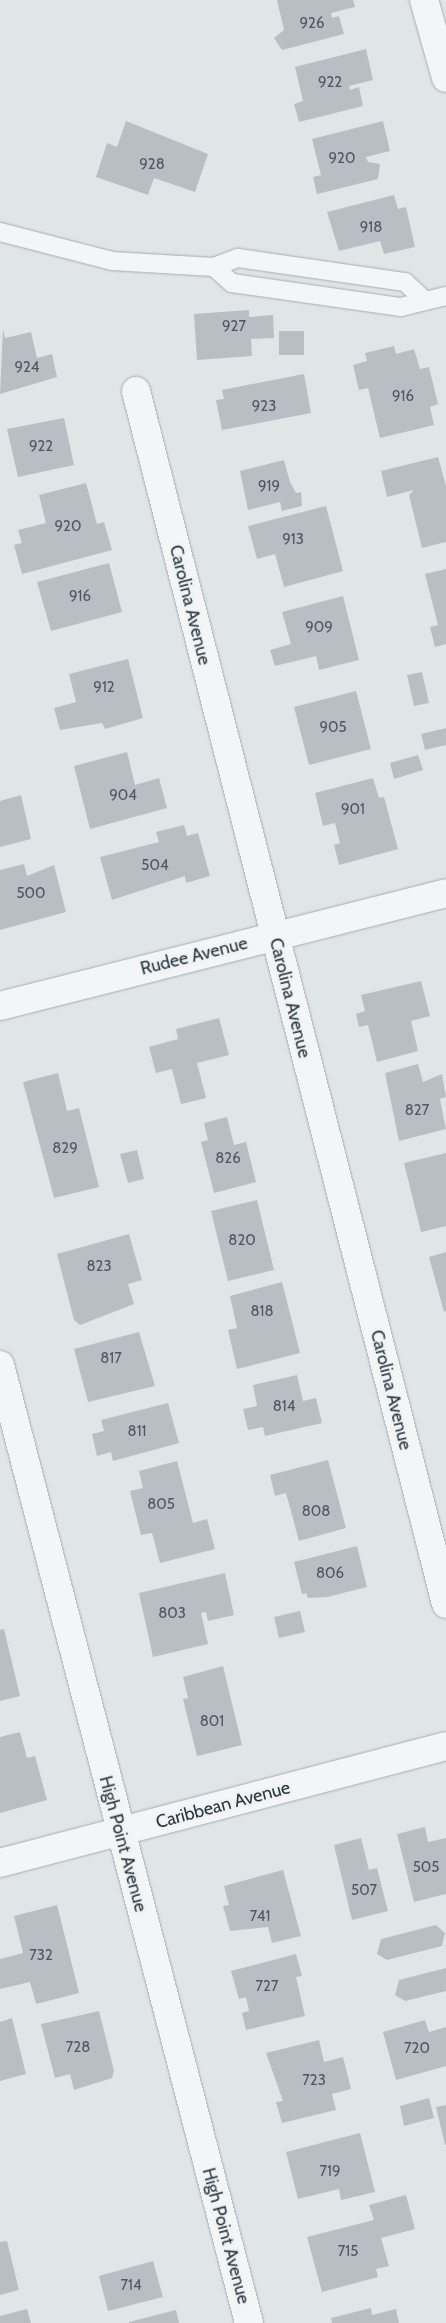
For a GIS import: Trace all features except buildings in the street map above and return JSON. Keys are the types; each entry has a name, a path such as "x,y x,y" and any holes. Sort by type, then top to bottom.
{"street":[{"path":"424,0 446,78"},
{"name":"Carolina Avenue","path":"136,391 446,1604"},
{"name":"Rudee Avenue","path":"0,1006 446,893"},
{"name":"High Point Avenue","path":"0,1364 249,2323"},
{"name":"Caribbean Avenue","path":"0,1863 446,1746"}],"lane":[{"path":"0,232 112,262 214,267 238,258 405,282 422,299"},
{"path":"214,267 232,283 401,307 422,299 446,296"}]}
